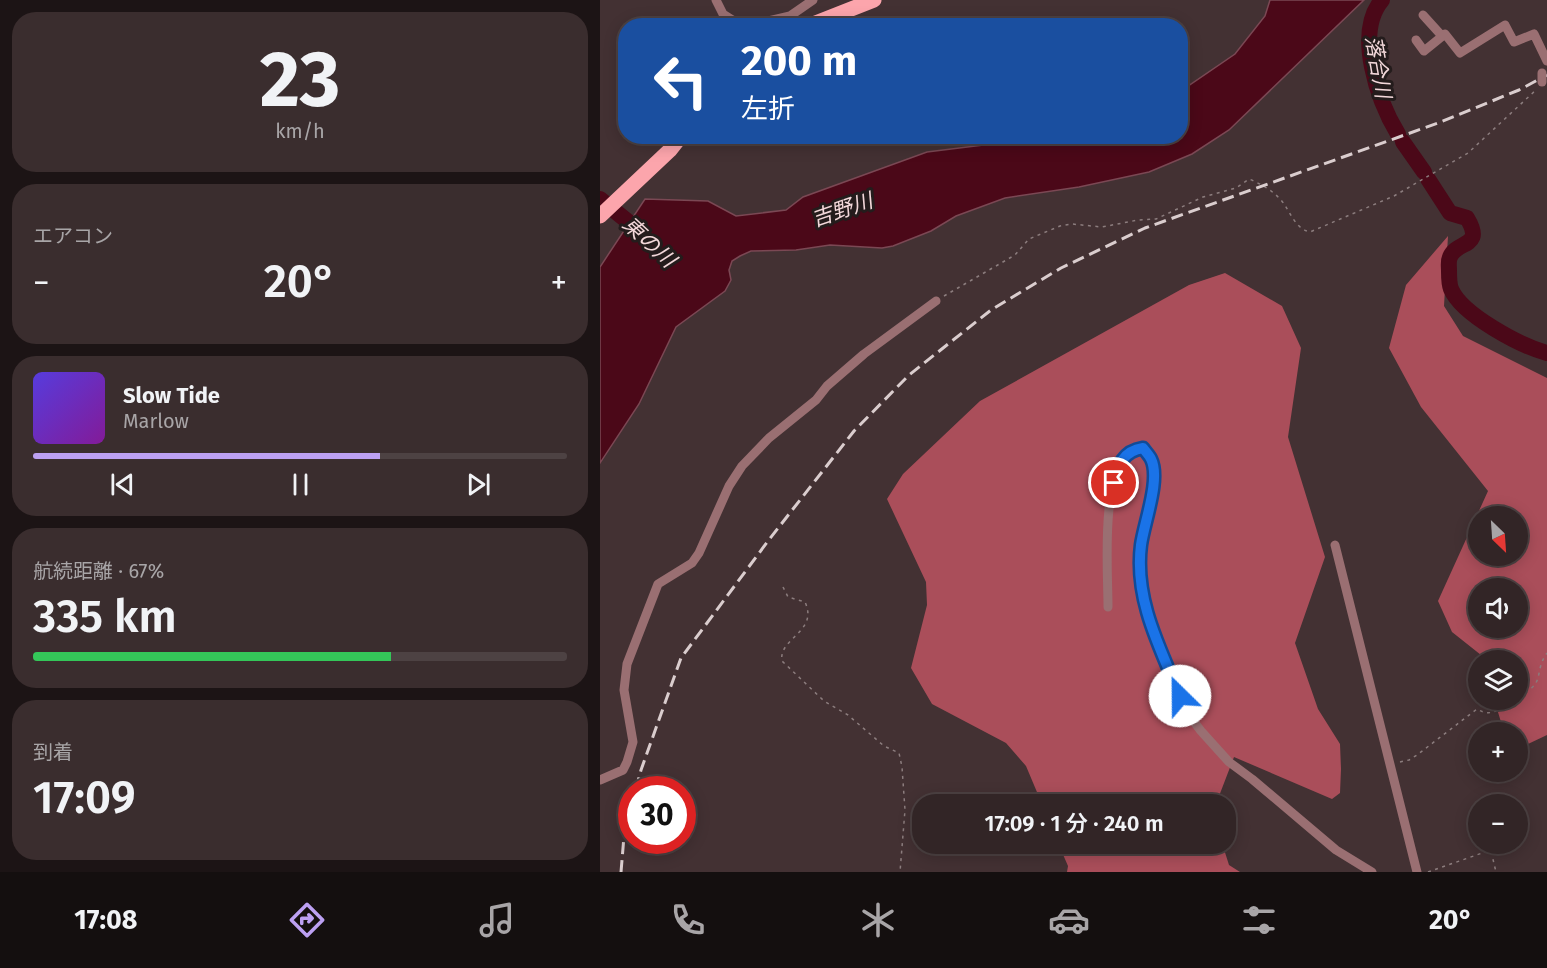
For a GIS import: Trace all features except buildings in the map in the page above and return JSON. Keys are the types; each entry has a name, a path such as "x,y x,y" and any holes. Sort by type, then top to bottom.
{"main road":[{"path":"828,18 874,0"},
{"path":"600,216 673,144"}],"street":[{"path":"717,0 723,14 730,18"},
{"path":"781,18 790,16 813,0"},
{"path":"1423,15 1442,36"},
{"path":"1416,40 1424,51 1445,34 1460,53 1505,25 1514,42 1533,34 1543,74"},
{"path":"600,780 623,770 633,742 624,690 627,664 658,584 692,563 699,553 729,486 742,466 769,438 816,400 864,354 936,301"},
{"path":"1108,607 1110,497 1117,468 1132,450 1143,448 1152,460 1154,488 1144,524 1140,579 1143,599 1156,640 1188,714 1229,762 1252,778 1336,850 1372,872"},
{"path":"1335,545 1417,872"}],"path":[{"path":"936,301 1015,255 1029,239 1060,225 1102,227 1156,219 1203,197 1236,188 1249,179 1265,185 1281,200 1295,223 1303,230 1310,231 1394,196 1468,153 1543,74"},
{"path":"783,587 788,597 805,602 809,611 807,623 783,652 782,661 824,700 848,715 884,746 899,753 905,810 900,872"},
{"path":"1544,669 1544,656 1547,653"},
{"path":"1528,691 1537,688"},
{"path":"1390,762 1409,760 1476,710"},
{"path":"1479,710 1494,712 1498,710"},
{"path":"1428,872 1488,851 1491,851 1493,855 1496,872"}],"shaded area":[{"path":"1448,236 1444,306 1463,336 1547,378 1547,735 1528,744 1528,722 1501,722 1497,710 1528,710 1528,650 1475,650 1452,632 1438,601 1468,535 1468,566 1528,566 1528,506 1481,506 1488,491 1421,407 1389,348 1406,285"},
{"path":"1225,273 1282,306 1301,348 1288,437 1325,557 1295,643 1318,709 1340,744 1340,793 1332,799 1234,757 1220,794 1038,794 1026,766 1006,743 932,704 911,668 927,605 926,582 887,499 903,474 980,401 1189,285"},
{"path":"1063,854 1226,854 1229,865 1240,872 1067,872 1068,866"}],"water":[{"name":"吉野川","path":"1270,0 1364,0 1229,130 1192,154 1149,172 1079,187 1005,198 956,216 931,231 893,246 882,248 830,245 796,250 751,251 740,256 732,261 729,270 731,280 725,291 676,327 639,404 600,463 600,267 645,199 708,201 736,216 786,210 803,197 927,152 992,144 1188,144 1188,86 1235,54 1265,16"}],"waterway":[{"name":"落合川","path":"1382,0 1374,14 1369,48 1383,104 1398,134"},
{"name":"落合川","path":"1403,142 1424,172"},
{"name":"落合川","path":"1428,179 1450,213 1467,218 1472,228 1471,239 1453,252 1449,260 1450,285 1457,299 1493,328 1523,344 1547,353"},
{"name":"東の川","path":"600,199 647,237"}],"railway":[{"path":"639,776 681,658 768,541 854,431 909,375 991,310 1061,268 1145,228 1438,123 1519,90 1547,75"},
{"path":"621,872 622,854"}],"route":[{"path":"1114,483 1117,468 1124,458 1132,450 1143,448 1152,460 1154,488 1144,524 1140,579 1143,599 1156,640 1180,696"}]}
